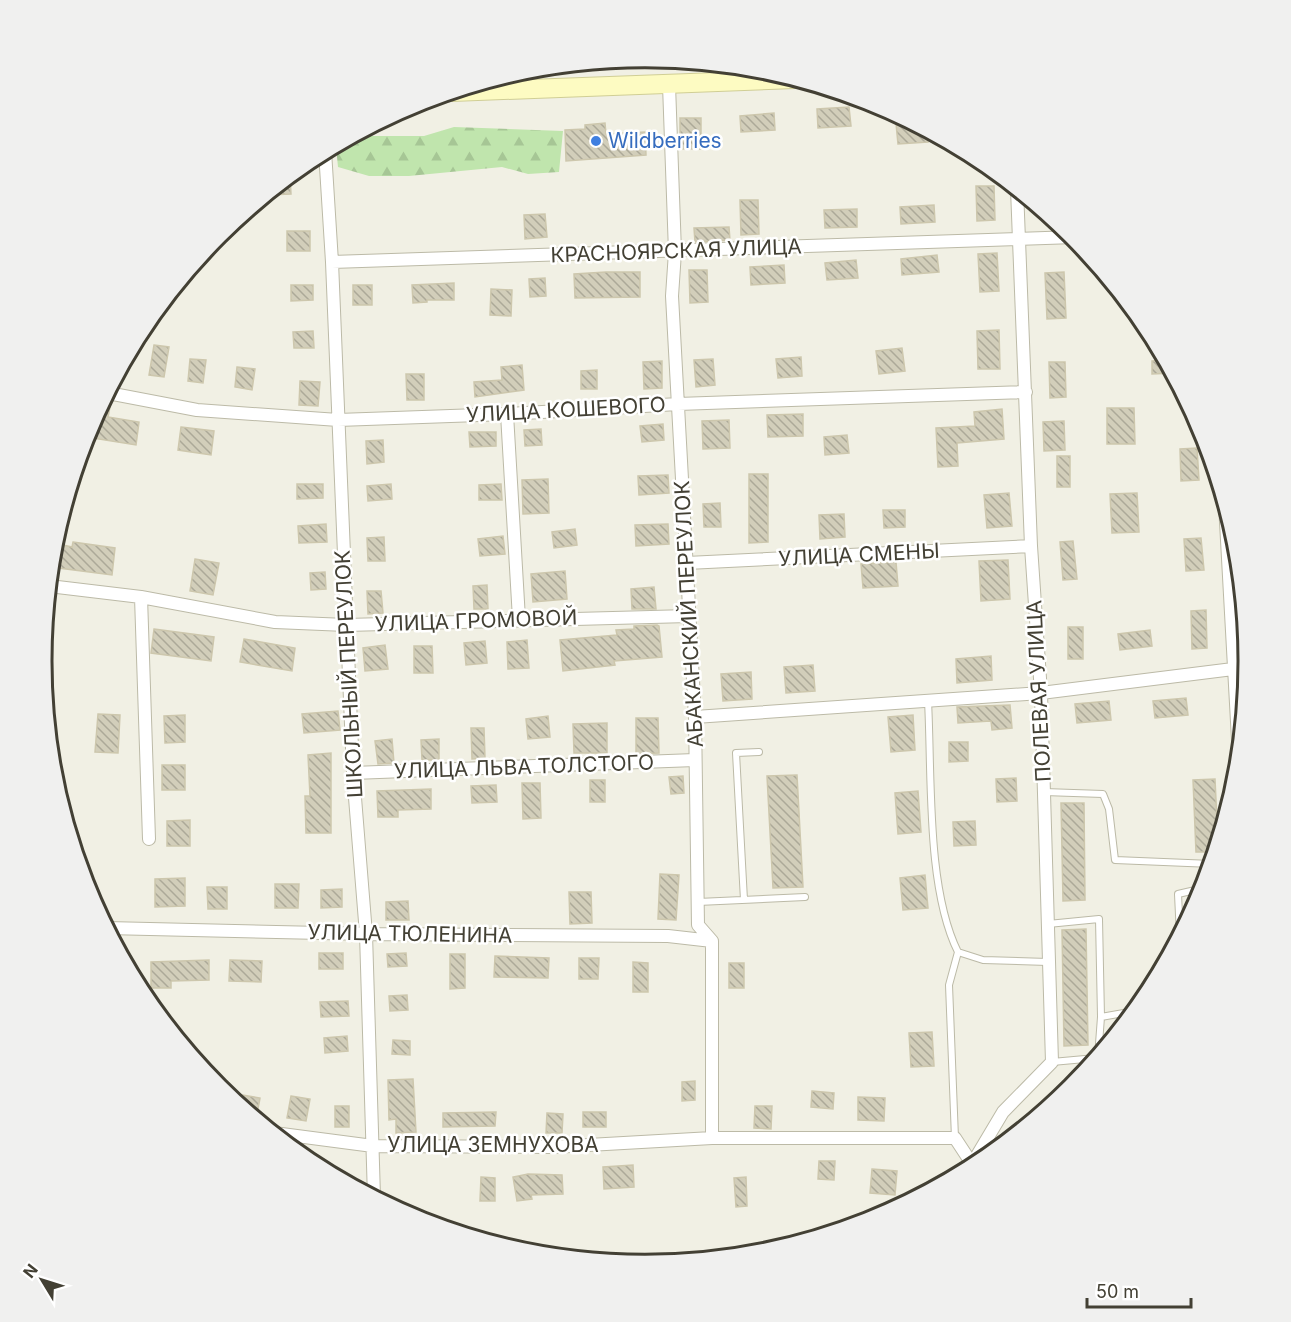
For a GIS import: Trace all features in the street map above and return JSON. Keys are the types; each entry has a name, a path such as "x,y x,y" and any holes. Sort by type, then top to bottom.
{"street":[{"path":"482,91 767,80"},
{"name":"АБАКАНСКИЙ ПЕРЕУЛОК","path":"669,85 675,252 672,296 695,717 699,925 712,941 712,1138"},
{"name":"ШКОЛЬНЫЙ ПЕРЕУЛОК","path":"326,162 332,262 352,773 366,934 374,1188"},
{"name":"ПОЛЕВАЯ УЛИЦА","path":"1018,201 1032,546 1041,693 1052,1062"},
{"name":"КРАСНОЯРСКАЯ УЛИЦА","path":"332,262 1060,238"},
{"name":"УЛИЦА КОШЕВОГО","path":"116,395 197,410 338,420 507,414 678,404 1026,392"},
{"path":"507,414 519,619"},
{"name":"УЛИЦА СМЕНЫ","path":"687,563 1032,546"},
{"path":"1228,552 1236,711"},
{"name":"УЛИЦА ГРОМОВОЙ","path":"58,587 141,597 274,622 346,625 689,616"},
{"path":"141,597 149,839"},
{"path":"695,717 1041,693 1233,669"},
{"name":"УЛИЦА ЛЬВА ТОЛСТОГО","path":"352,773 695,760"},
{"name":"УЛИЦА ТЮЛЕНИНА","path":"117,928 366,934 668,936 712,941"},
{"path":"983,1148 1003,1112 1052,1062"},
{"name":"УЛИЦА ЗЕМНУХОВА","path":"291,1135 372,1146 553,1147 712,1138 955,1138"},
{"path":"955,1138 968,1158"}],"lane":[{"path":"928,700 937,877 949,933 958,952 949,985 955,1138"},
{"path":"744,900 736,753 759,752"},
{"path":"1044,792 1103,794 1109,809 1115,860 1202,864"},
{"path":"1179,918 1178,894 1192,891"},
{"path":"698,902 805,897"},
{"path":"1047,924 1099,919 1101,1017 1098,1043"},
{"path":"958,952 983,960 1048,962"},
{"path":"1101,1017 1122,1013"},
{"path":"1052,1062 1084,1059"}],"green space":[{"path":"454,127 563,131 559,172 528,174 502,167 409,176 369,176 338,167 337,155 370,136 424,136"}],"building":[{"path":"849,107 851,126 818,128 817,109"},
{"path":"774,113 775,130 741,132 740,116"},
{"path":"680,118 701,118 701,149 680,149"},
{"path":"605,123 606,134 645,132 646,155 566,161 565,130 585,129 585,125"},
{"path":"896,124 928,139 928,142 898,144"},
{"path":"976,186 994,186 995,220 977,221"},
{"path":"291,187 291,194 281,194"},
{"path":"740,200 758,200 759,234 741,235"},
{"path":"934,205 935,222 901,224 900,207"},
{"path":"857,209 857,227 825,228 824,210"},
{"path":"545,214 547,237 525,239 524,215"},
{"path":"729,227 730,240 695,242 694,228"},
{"path":"287,231 310,231 310,251 287,251"},
{"path":"997,253 999,291 980,292 978,254"},
{"path":"937,255 939,272 902,275 901,259"},
{"path":"856,260 858,278 827,280 825,263"},
{"path":"784,265 785,283 751,285 750,267"},
{"path":"689,270 707,270 708,302 690,303"},
{"path":"640,272 640,297 575,298 574,274"},
{"path":"1064,272 1066,318 1047,319 1045,273"},
{"path":"545,278 546,296 530,297 529,279"},
{"path":"454,283 454,300 427,300 427,302 413,303 412,285"},
{"path":"291,285 313,285 313,300 291,301"},
{"path":"353,285 372,285 372,305 353,305"},
{"path":"491,289 512,290 511,316 490,315"},
{"path":"999,330 1000,369 978,369 977,331"},
{"path":"313,331 314,348 294,348 293,332"},
{"path":"154,345 169,347 164,377 149,375"},
{"path":"902,348 905,371 879,374 876,351"},
{"path":"801,357 802,376 778,378 776,359"},
{"path":"190,359 206,360 203,383 188,381"},
{"path":"713,359 715,385 696,387 694,360"},
{"path":"662,361 662,388 644,389 643,362"},
{"path":"1152,361 1156,361 1163,373 1152,374"},
{"path":"1049,362 1065,362 1066,397 1050,398"},
{"path":"522,365 524,390 475,397 474,382 502,380 501,367"},
{"path":"237,367 255,369 252,390 235,387"},
{"path":"597,370 597,389 581,389 581,371"},
{"path":"406,374 424,374 424,400 407,400"},
{"path":"300,381 320,382 318,406 299,405"},
{"path":"110,408 108,417 139,422 136,445 96,439"},
{"path":"1107,408 1134,408 1135,444 1107,444"},
{"path":"1002,409 1004,439 957,443 958,466 938,467 936,428 975,426 974,412"},
{"path":"803,414 803,436 768,437 767,415"},
{"path":"729,420 730,448 703,449 702,421"},
{"path":"1064,421 1065,450 1044,451 1043,422"},
{"path":"663,424 664,440 642,442 640,426"},
{"path":"181,427 214,431 211,455 178,450"},
{"path":"541,429 542,445 525,446 524,430"},
{"path":"469,432 496,432 496,446 470,447"},
{"path":"847,435 849,453 825,455 824,437"},
{"path":"383,440 384,462 367,464 366,441"},
{"path":"1197,448 1199,480 1181,481 1180,449"},
{"path":"1057,456 1070,456 1070,487 1057,487"},
{"path":"749,474 768,474 768,542 749,543"},
{"path":"668,475 669,493 639,495 638,476"},
{"path":"548,479 549,513 523,514 522,480"},
{"path":"297,484 323,484 323,498 297,499"},
{"path":"391,484 392,499 368,501 367,486"},
{"path":"501,484 502,500 479,500 479,485"},
{"path":"1009,493 1012,526 987,528 984,495"},
{"path":"1137,493 1139,532 1112,533 1110,494"},
{"path":"720,503 721,527 704,527 703,504"},
{"path":"883,510 905,510 905,527 884,528"},
{"path":"844,514 845,537 820,539 819,515"},
{"path":"326,524 327,542 299,543 298,526"},
{"path":"668,524 669,544 636,546 635,525"},
{"path":"575,529 577,545 554,548 552,532"},
{"path":"503,536 505,554 480,556 478,539"},
{"path":"384,537 385,561 368,561 367,538"},
{"path":"1201,538 1204,570 1186,571 1184,539"},
{"path":"1073,541 1077,579 1063,580 1060,542"},
{"path":"73,542 115,548 112,575 60,568 64,545 72,547"},
{"path":"195,559 219,563 213,595 190,591"},
{"path":"1008,560 1010,599 981,601 979,561"},
{"path":"896,562 898,586 863,588 861,564"},
{"path":"565,571 567,599 533,602 531,574"},
{"path":"325,572 326,589 311,590 310,573"},
{"path":"487,585 488,609 474,609 473,586"},
{"path":"654,587 656,609 632,609 631,589"},
{"path":"367,591 381,591 383,613 368,614"},
{"path":"1206,610 1207,648 1192,649 1191,611"},
{"path":"659,626 662,657 614,661 615,665 563,671 560,640 617,635 616,630"},
{"path":"1068,627 1083,627 1083,659 1068,659"},
{"path":"154,629 214,637 211,661 151,653"},
{"path":"1150,630 1152,646 1120,650 1118,634"},
{"path":"244,639 295,648 292,671 240,662"},
{"path":"527,640 529,668 508,669 507,642"},
{"path":"485,641 487,663 466,665 464,643"},
{"path":"385,645 388,669 365,671 363,648"},
{"path":"414,646 432,646 433,673 414,673"},
{"path":"991,656 992,680 957,683 956,659"},
{"path":"813,665 815,691 786,693 784,667"},
{"path":"751,672 752,699 723,701 721,674"},
{"path":"1186,698 1188,715 1155,718 1153,701"},
{"path":"1109,701 1111,720 1077,723 1075,704"},
{"path":"1010,705 1012,728 992,730 991,721 958,723 957,707"},
{"path":"338,711 340,730 304,733 302,714"},
{"path":"98,714 120,715 118,753 95,752"},
{"path":"185,715 185,742 165,743 164,716"},
{"path":"913,715 915,750 891,752 888,717"},
{"path":"548,716 550,737 528,739 526,719"},
{"path":"636,718 658,718 659,753 636,754"},
{"path":"607,723 607,753 574,753 573,724"},
{"path":"471,728 484,728 485,758 472,759"},
{"path":"392,739 394,763 378,764 375,741"},
{"path":"439,739 439,760 422,760 421,740"},
{"path":"949,742 968,742 968,761 949,762"},
{"path":"331,753 331,833 306,833 305,796 310,796 308,755"},
{"path":"162,765 185,765 185,790 162,790"},
{"path":"797,775 803,887 773,888 767,776"},
{"path":"683,776 684,793 671,794 669,777"},
{"path":"1016,778 1017,801 997,802 996,779"},
{"path":"1215,779 1217,818 1207,852 1196,852 1193,780"},
{"path":"590,780 605,780 605,802 590,802"},
{"path":"522,783 540,783 541,818 523,819"},
{"path":"496,785 497,802 472,803 471,786"},
{"path":"431,789 431,809 398,810 398,817 378,817 377,791"},
{"path":"918,791 921,832 898,834 895,793"},
{"path":"1061,803 1084,803 1085,900 1063,901"},
{"path":"190,820 190,846 167,846 167,821"},
{"path":"975,821 976,845 954,846 953,822"},
{"path":"660,874 679,875 676,920 658,919"},
{"path":"925,875 928,908 903,910 900,878"},
{"path":"185,878 185,906 155,907 155,879"},
{"path":"275,884 299,884 298,908 275,908"},
{"path":"207,887 227,887 227,909 208,909"},
{"path":"342,889 342,907 321,908 321,890"},
{"path":"569,892 591,892 592,923 570,924"},
{"path":"408,901 409,920 386,920 386,902"},
{"path":"1086,929 1088,1045 1064,1046 1062,930"},
{"path":"319,953 343,953 343,969 319,969"},
{"path":"406,953 407,966 388,967 387,954"},
{"path":"450,954 465,954 465,988 450,989"},
{"path":"495,956 549,958 548,978 494,977"},
{"path":"579,958 599,958 598,979 579,979"},
{"path":"209,960 209,980 171,981 171,988 151,988 151,962"},
{"path":"230,960 262,961 261,982 229,981"},
{"path":"633,962 648,963 648,992 633,992"},
{"path":"729,963 744,963 744,988 729,988"},
{"path":"407,995 408,1010 390,1011 389,996"},
{"path":"348,1001 349,1016 321,1017 320,1002"},
{"path":"932,1032 934,1066 911,1067 909,1033"},
{"path":"347,1036 348,1051 325,1053 324,1038"},
{"path":"393,1040 410,1041 410,1055 392,1054"},
{"path":"413,1079 416,1132 396,1133 396,1119 389,1120 388,1080"},
{"path":"695,1081 695,1100 682,1101 682,1082"},
{"path":"812,1091 834,1093 833,1109 811,1107"},
{"path":"242,1095 260,1098 258,1109"},
{"path":"291,1096 310,1099 306,1121 287,1118"},
{"path":"858,1097 885,1098 884,1121 858,1120"},
{"path":"335,1106 349,1106 349,1127 335,1127"},
{"path":"755,1106 772,1106 771,1129 754,1128"},
{"path":"496,1112 495,1126 443,1127 443,1113"},
{"path":"583,1112 606,1112 606,1127 583,1127"},
{"path":"547,1113 563,1114 562,1133 546,1133"},
{"path":"819,1161 835,1161 834,1180 818,1179"},
{"path":"633,1165 634,1187 604,1189 603,1167"},
{"path":"872,1169 897,1171 895,1195 870,1193"},
{"path":"528,1174 562,1175 563,1194 531,1195 532,1199 517,1201 513,1177"},
{"path":"481,1177 495,1178 495,1201 480,1201"},
{"path":"746,1177 747,1206 736,1207 734,1178"}],"place":[{"name":"Wildberries","path":"596,141"}]}
